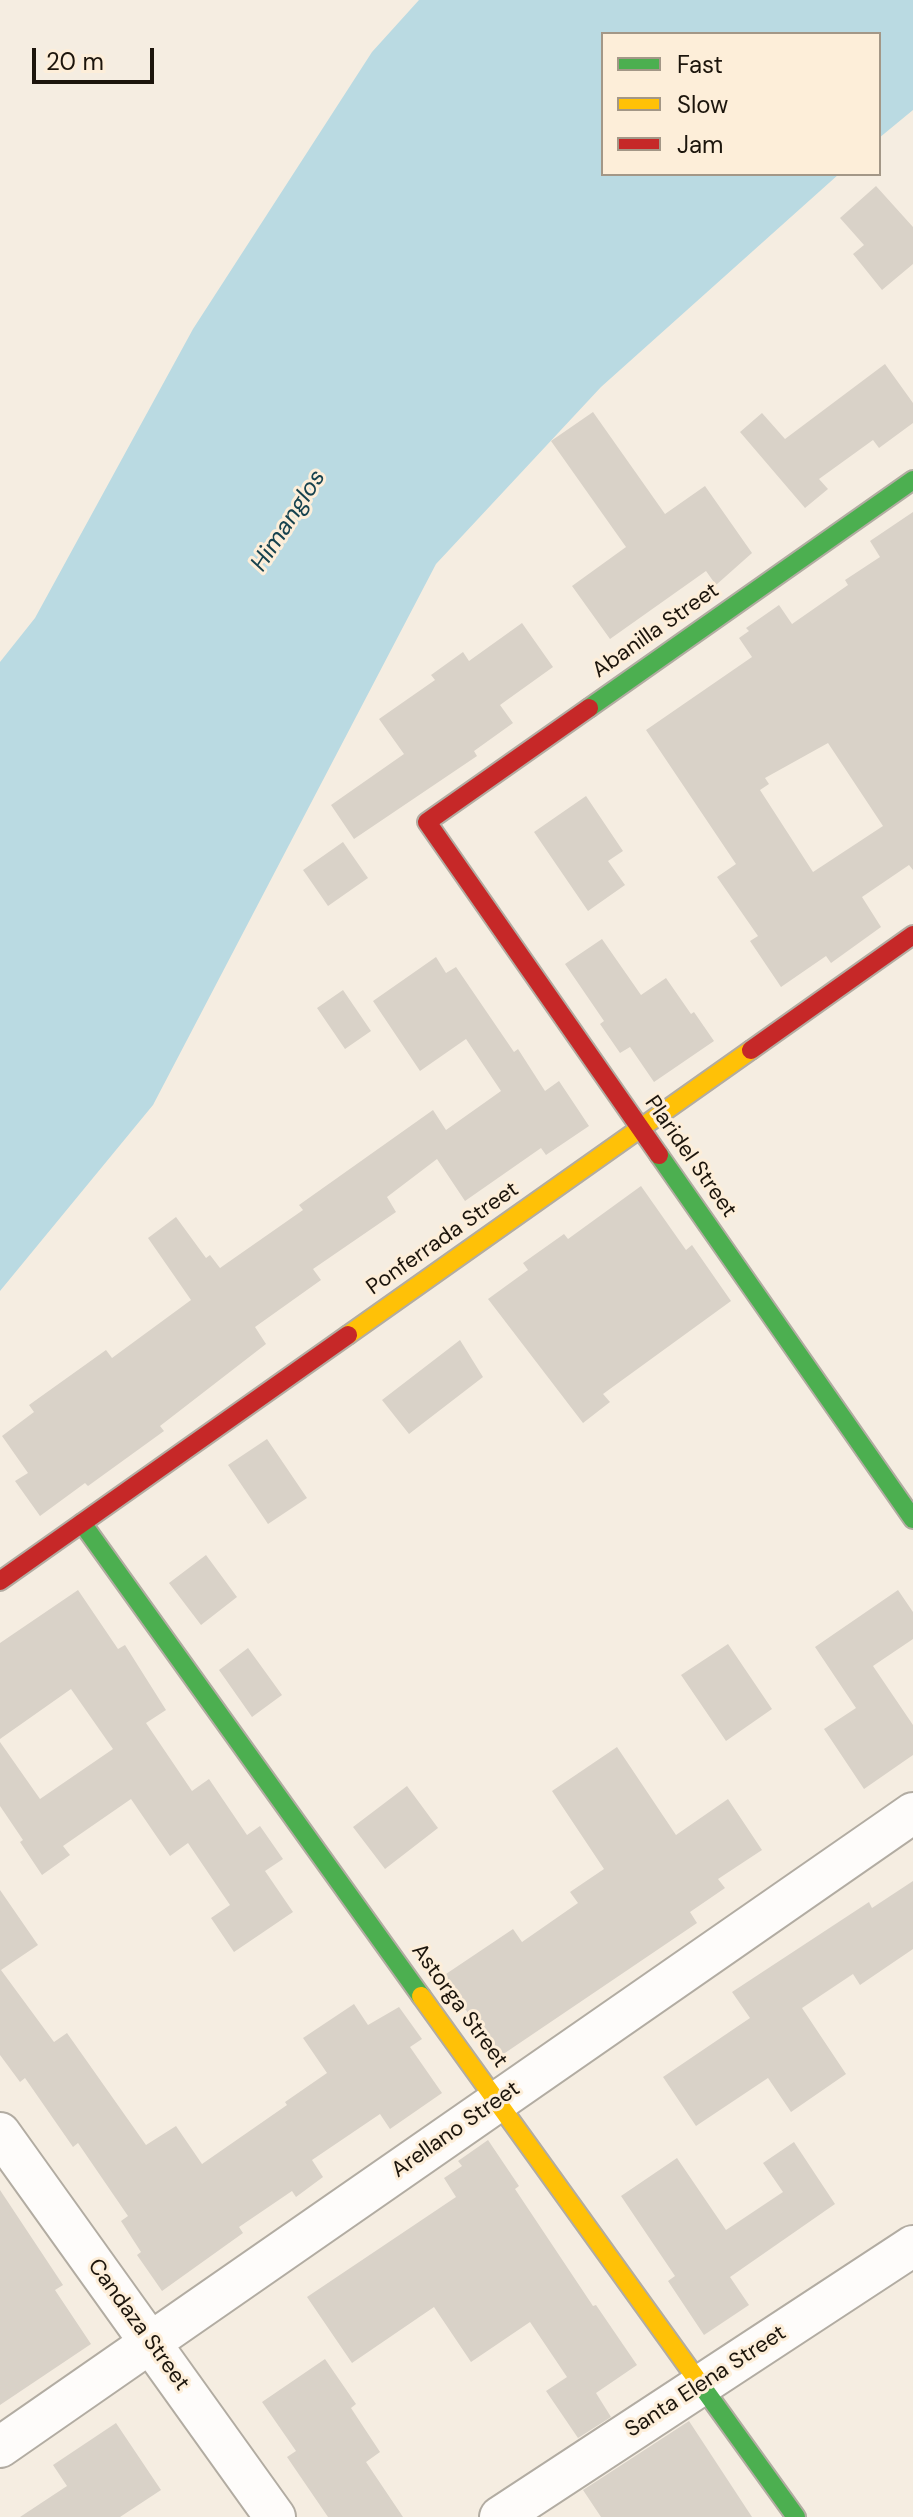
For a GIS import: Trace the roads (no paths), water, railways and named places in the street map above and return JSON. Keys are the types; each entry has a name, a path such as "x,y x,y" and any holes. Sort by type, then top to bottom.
{"street":[{"name":"Abanilla Street","path":"427,822 913,480"},
{"name":"Plaridel Street","path":"427,822 913,1519"},
{"name":"Ponferrada Street","path":"0,1581 913,935"},
{"name":"Astorga Street","path":"82,1523 796,2517"},
{"name":"Arellano Street","path":"0,2447 913,1813"},
{"name":"Candaza Street","path":"0,2133 275,2517"},
{"name":"Santa Elena Street","path":"500,2517 913,2246"}],"water":[{"name":"Himanglos","path":"419,0 913,0 913,110 881,136 881,32 601,32 601,176 837,176 601,387 436,564 153,1105 0,1291 0,662 35,618 193,329 372,52"}]}
